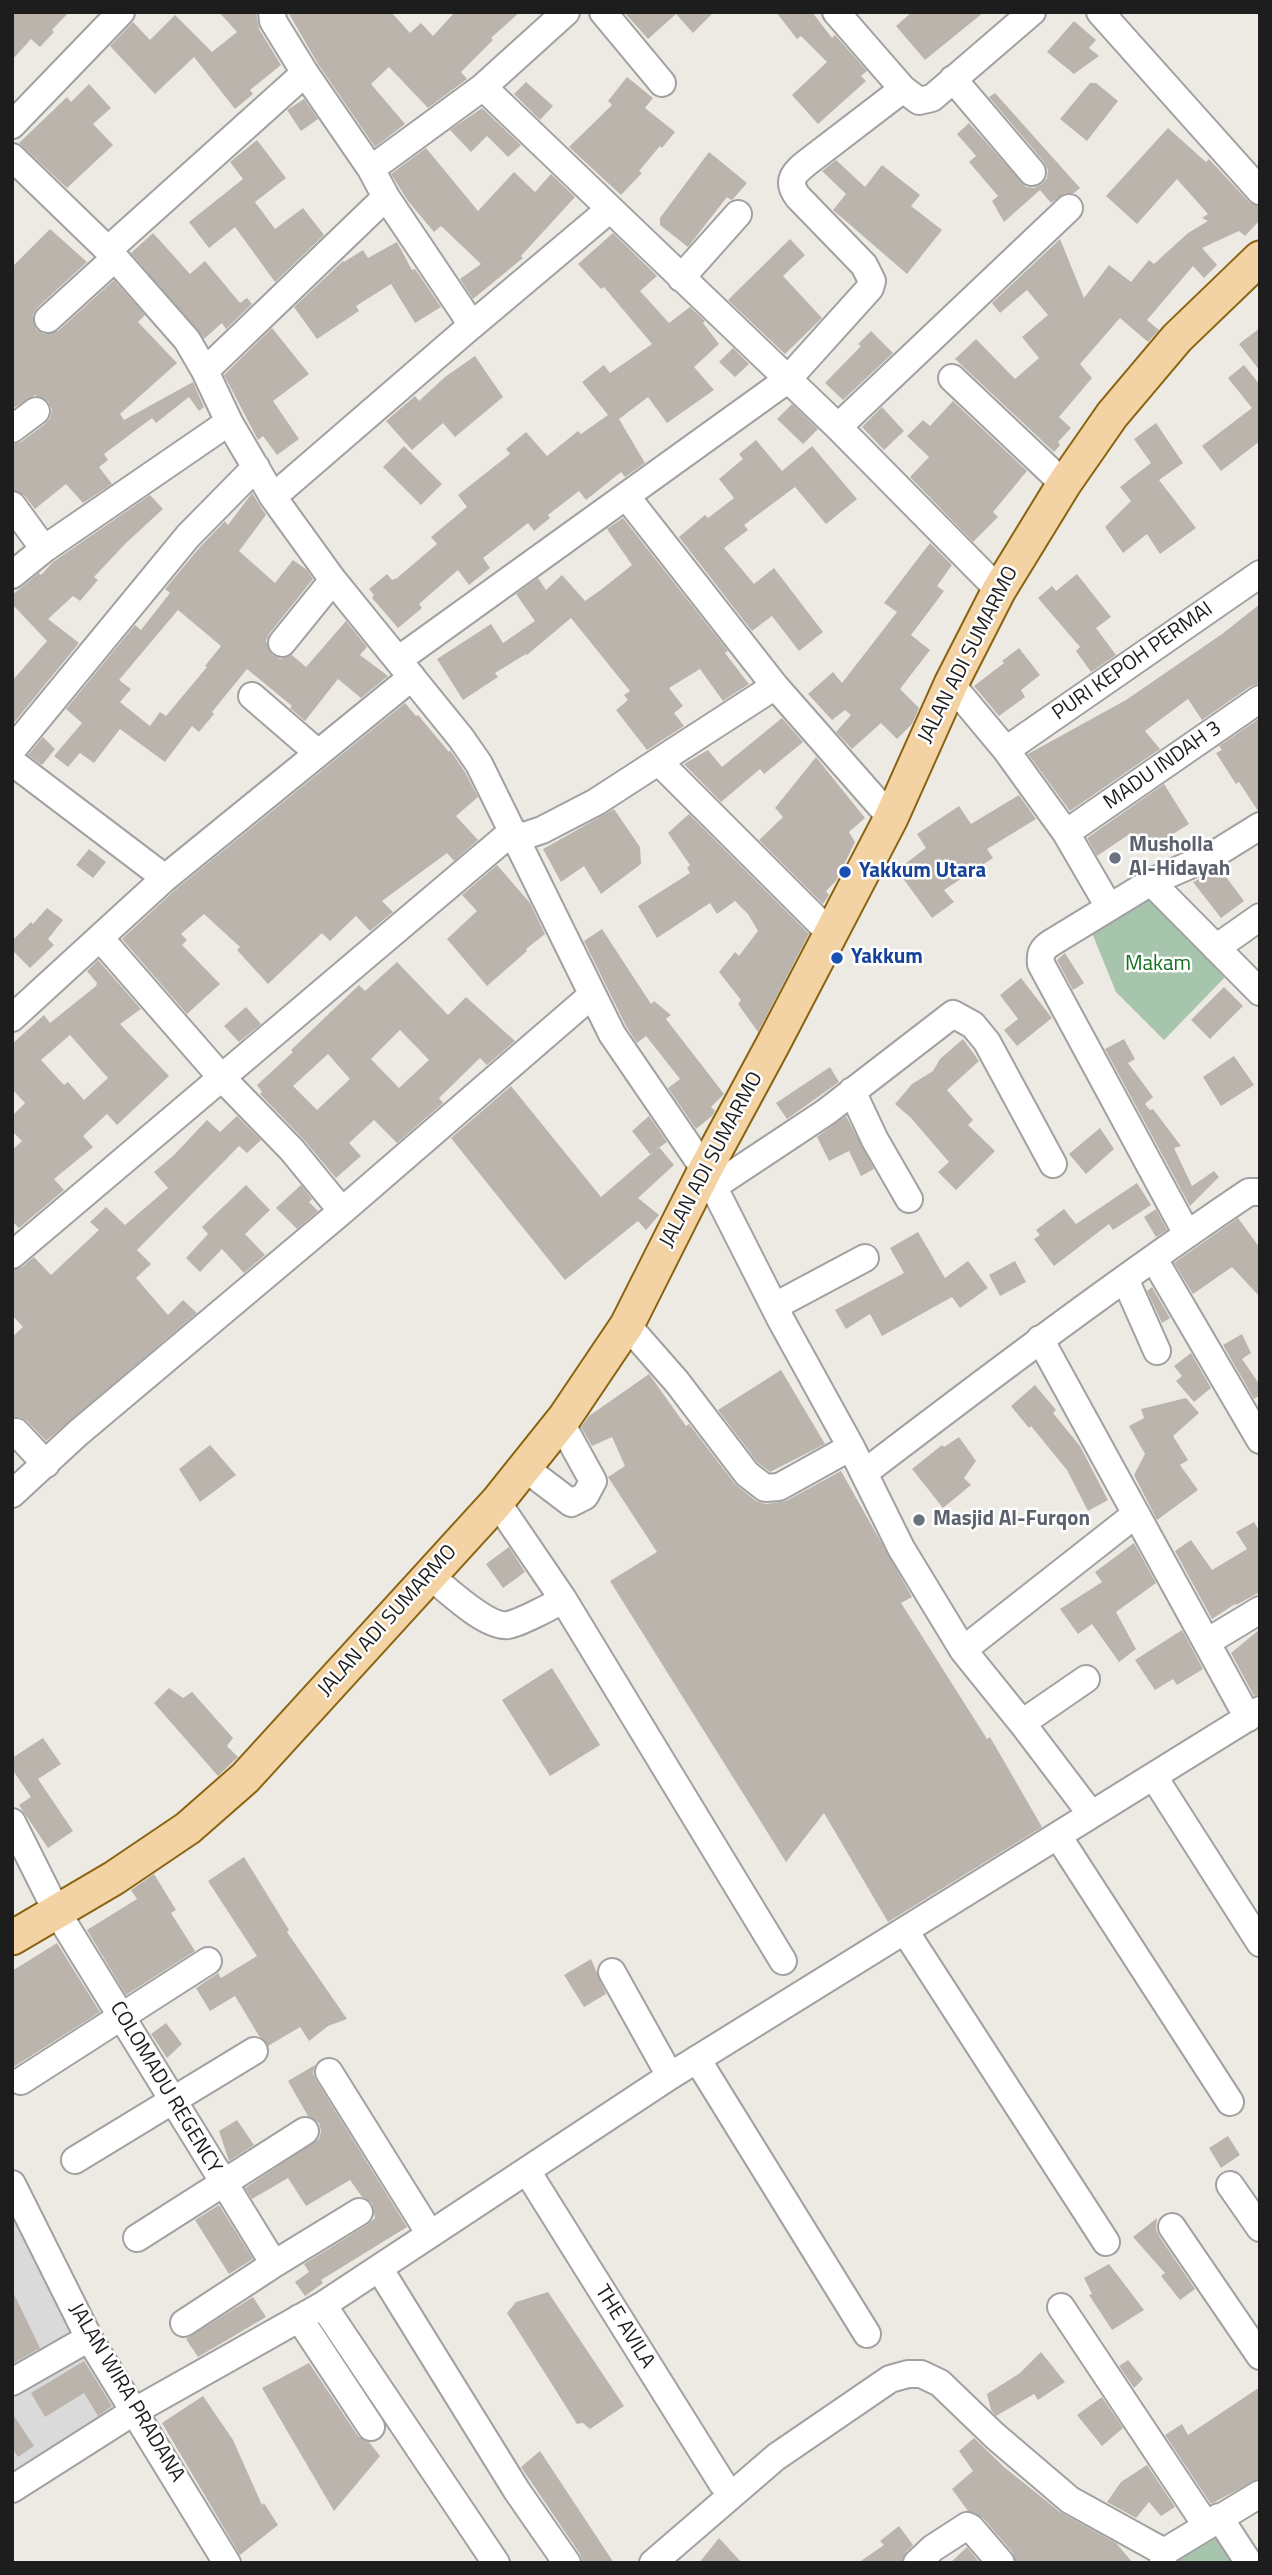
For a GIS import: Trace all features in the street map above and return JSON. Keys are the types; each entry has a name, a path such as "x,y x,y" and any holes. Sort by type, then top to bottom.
{"main road":[{"name":"JALAN ADI SUMARMO","path":"12,1938 114,1878 188,1828 245,1778 497,1502 561,1423 627,1325 709,1178 891,818 951,684 999,590 1064,484 1112,415 1177,338 1260,258"}],"street":[{"path":"12,125 121,12"},
{"path":"272,12 274,21 305,73 371,169 386,197 471,326"},
{"path":"371,169 483,87 566,12"},
{"path":"603,12 662,83"},
{"path":"836,12 903,89 919,100 932,98 1032,12"},
{"path":"1100,12 1260,191"},
{"path":"48,319 111,254 305,73"},
{"path":"953,79 1032,172"},
{"path":"483,87 838,427 999,590"},
{"path":"12,1018 165,878 318,753 405,668 626,496 787,380 870,288 872,281 864,265 793,191 791,179 809,160 903,89"},
{"path":"12,157 111,254 187,340 229,422 273,497 333,580 479,764 612,1034 709,1178 851,1447 901,1548 962,1650 1091,1814"},
{"path":"205,371 386,197"},
{"path":"838,427 1069,208"},
{"path":"273,497 610,209"},
{"path":"681,278 738,214"},
{"path":"952,378 1064,484"},
{"path":"12,429 36,411"},
{"path":"12,575 44,549 229,422"},
{"path":"12,750 188,536 256,467"},
{"path":"626,496 775,687 891,818"},
{"path":"12,505 44,549"},
{"name":"PURI KEPOH PERMAI","path":"1006,750 1260,574"},
{"path":"282,643 333,580"},
{"path":"951,684 1006,750 1066,833 1109,907"},
{"path":"12,1255 515,835 542,830 597,802 775,687"},
{"path":"252,696 318,753"},
{"name":"MADU INDAH 3","path":"1066,833 1260,699"},
{"path":"12,762 165,878"},
{"path":"659,762 831,934"},
{"path":"1187,1234 1041,964 1041,955 1043,948 1151,882 1215,854 1260,826"},
{"path":"1151,882 1260,992"},
{"path":"1216,948 1260,917"},
{"path":"100,938 222,1078 292,1150 342,1211"},
{"path":"12,1494 78,1433 593,995"},
{"path":"709,1178 826,1112 953,1014 973,1025 987,1042 1053,1164"},
{"path":"852,1091 875,1140 909,1199"},
{"path":"863,1473 1040,1339 1187,1234 1249,1192 1260,1192"},
{"path":"775,1306 865,1258"},
{"path":"1154,1259 1260,1440"},
{"path":"1125,1279 1157,1351"},
{"path":"627,1325 677,1382 747,1474 765,1488 779,1487 851,1447"},
{"path":"12,2489 133,2412 323,2305 670,2076 1254,1714 1207,1642 1040,1339"},
{"path":"525,1468 571,1503 585,1496 593,1481 561,1423"},
{"path":"16,1432 46,1464"},
{"path":"497,1502 563,1600 783,1961"},
{"path":"962,1650 1136,1514"},
{"path":"430,1576 486,1619 498,1624 508,1625 563,1600"},
{"path":"1207,1642 1260,1610"},
{"path":"1022,1723 1086,1679"},
{"path":"1154,1777 1260,1944"},
{"name":"COLOMADU REGENCY","path":"12,1822 57,1912 274,2263"},
{"path":"1058,1836 1230,2102"},
{"path":"905,1931 1107,2242"},
{"path":"21,2081 208,1961"},
{"path":"612,1972 670,2076"},
{"path":"75,2160 254,2051"},
{"path":"697,2059 867,2334"},
{"path":"329,2072 430,2234"},
{"path":"138,2238 305,2131"},
{"name":"THE AVILA","path":"527,2171 722,2483"},
{"name":"JALAN WIRA PRADANA","path":"12,2183 89,2338 227,2563"},
{"path":"1230,2185 1260,2228"},
{"path":"184,2323 274,2263 359,2212"},
{"path":"1172,2227 1260,2356"},
{"path":"379,2268 517,2491 567,2563"},
{"path":"323,2305 496,2563"},
{"path":"1061,2307 1213,2521 1249,2563"},
{"path":"299,2318 371,2427"},
{"path":"13,2380 89,2338"},
{"path":"653,2563 776,2457 890,2379 908,2374 921,2374 940,2383 995,2437 1070,2500 1164,2557 1213,2521 1260,2494"},
{"path":"917,2563 933,2548 967,2526 1002,2563"}],"shaded area":[{"path":"12,2198 122,2408 12,2479"}],"green space":[{"name":"Makam","path":"1147,889 1228,974 1164,1040 1116,992 1090,928"},
{"path":"1220,2524 1245,2563 1173,2563"}],"building":[{"path":"12,12 69,12 40,47 31,39 12,60"},
{"path":"219,12 256,12 259,29 281,65 250,90 253,94 235,109 194,57 155,94 110,46 133,22 150,40 175,15 212,52 237,32"},
{"path":"288,12 391,12 410,33 421,23 433,36 455,12 520,12 491,38 493,40 461,72 467,79 428,108 389,67 371,84 405,124 375,147 318,64"},
{"path":"624,12 714,12 693,33 676,14 648,39"},
{"path":"776,12 812,12 832,38 835,35 867,71 861,76 866,81 818,124 792,95 827,62 801,36 797,39"},
{"path":"912,12 984,12 925,60 896,26"},
{"path":"1074,21 1096,40 1089,48 1099,56 1074,74 1047,52"},
{"path":"627,77 653,98 645,108 675,132 662,148 660,146 639,171 642,173 621,195 569,147 612,105 608,101"},
{"path":"526,82 553,106 540,120 514,94"},
{"path":"1090,83 1096,83 1118,101 1087,141 1060,119"},
{"path":"89,84 111,108 93,124 113,145 67,188 19,143 67,97 71,102"},
{"path":"995,93 1080,188 1074,193 1065,193 1051,203 1040,190 1004,222 992,201 998,196 969,162 976,156 957,134 969,123 1026,187 1034,188 1042,184 1047,178 1048,170 989,97"},
{"path":"304,99 318,119 301,131 287,110"},
{"path":"482,108 521,145 508,157 487,136 471,152 450,130"},
{"path":"1168,128 1206,162 1209,159 1249,202 1260,206 1260,220 1245,236 1239,231 1202,248 1217,265 1204,278 1193,266 1147,320 1159,330 1148,342 1120,318 1080,364 1092,378 1059,417 1071,428 1058,442 1060,445 1054,452 955,359 976,339 1015,379 1039,358 1022,337 1048,315 1027,290 1000,313 992,303 1060,239 1084,298 1109,265 1131,282 1149,260 1154,264 1188,233 1208,221 1202,218 1208,214 1177,179 1137,224 1106,196"},
{"path":"257,140 286,178 255,202 275,229 303,208 324,235 275,282 235,227 209,248 189,222 243,179 230,162"},
{"path":"426,148 478,211 514,172 535,192 551,174 575,197 521,256 523,258 473,299 460,279 481,264 441,226 434,232 408,201 391,174"},
{"path":"709,152 747,183 733,199 727,197 688,247 660,225 660,218"},
{"path":"836,160 865,187 882,165 920,195 911,206 942,230 907,274 833,210 846,194 822,171"},
{"path":"50,229 87,262 37,308 33,315 36,329 44,334 58,331 114,280 145,315 138,322 177,363 120,414 124,420 193,382 204,407 199,411 189,397 156,423 152,418 104,454 108,460 99,467 112,484 83,503 66,484 35,509 24,495 12,490 12,444 21,442 45,424 52,410 48,401 35,395 12,409 12,267"},
{"path":"153,233 190,274 205,261 240,303 247,298 252,304 226,329 222,323 204,339 131,253"},
{"path":"613,233 657,276 640,291 669,323 690,307 705,321 703,323 719,344 694,367 714,390 667,423 648,397 619,419 645,463 625,477 621,472 586,500 579,491 548,515 550,518 534,531 528,523 483,558 490,568 469,585 458,570 419,604 422,608 398,628 372,598 374,595 369,589 387,574 392,580 397,578 437,544 431,537 467,507 458,495 510,454 506,449 526,432 547,456 578,431 581,434 608,415 582,382 604,365 610,373 652,344 604,287 601,289 578,264"},
{"path":"790,239 805,255 783,276 822,318 785,354 728,300"},
{"path":"397,242 412,270 415,269 441,307 415,323 391,284 356,306 359,311 317,339 294,307 343,261 363,250 368,258"},
{"path":"272,328 309,374 273,401 299,439 277,455 263,436 258,440 224,375"},
{"path":"1260,328 1260,371 1239,344"},
{"path":"871,331 893,353 843,400 825,383 861,346 858,344"},
{"path":"733,348 749,364 735,377 719,362"},
{"path":"475,356 503,397 455,437 443,423 412,450 386,421 415,396 419,401 445,377"},
{"path":"1244,365 1260,385 1260,441 1221,471 1202,446 1252,408 1228,378"},
{"path":"953,401 1027,471 993,512 998,517 973,542 910,477 929,457 907,436 923,420 930,426"},
{"path":"792,404 818,429 803,444 777,419"},
{"path":"882,407 904,431 884,450 862,427"},
{"path":"1156,423 1183,463 1159,480 1196,528 1160,554 1147,534 1123,553 1105,527 1131,501 1120,487 1151,463 1134,439"},
{"path":"756,440 782,471 812,446 857,499 826,524 795,487 744,525 748,530 724,548 754,584 774,568 823,632 799,651 772,616 752,631 679,537 705,515 708,518 734,498 719,479 743,459 739,454"},
{"path":"404,446 442,484 421,505 383,467"},
{"path":"252,493 266,515 239,551 275,583 293,560 307,570 313,579 269,634 266,641 272,655 280,659 292,655 306,667 346,621 367,647 360,655 388,676 361,698 338,679 305,721 290,708 292,706 247,669 199,732 192,726 165,762 120,729 94,763 80,753 68,767 54,756 82,723 66,709 135,625 141,630 170,593 165,589 200,547 225,521 228,525","holes":["178,610 221,646 166,716 160,712 150,726 120,702 131,689 119,680"]},
{"path":"150,495 163,509 94,577 98,580 80,601 73,596 48,619 79,643 12,725 12,681 47,641 12,604 12,595 39,573 41,575 53,562"},
{"path":"623,518 728,651 725,653 749,684 723,701 700,669 669,688 683,706 674,713 684,726 647,750 616,710 628,700 624,695 630,691 571,618 527,655 495,673 498,677 463,700 437,659 491,624 503,643 535,621 516,594 538,578 546,590 562,575 585,601 602,589 632,565 607,529"},
{"path":"930,543 952,565 937,586 944,591 911,635 930,650 900,689 919,708 912,724 897,739 881,723 852,749 836,732 851,715 845,710 832,720 808,694 833,672 842,683 897,612 884,603"},
{"path":"1077,574 1111,617 1096,628 1116,655 1091,672 1076,651 1080,647 1038,598 1052,586 1056,591"},
{"path":"1260,604 1260,683 1251,686 1202,720 1188,699 1145,731 1160,749 1070,811 1028,754 1126,700 1222,634"},
{"path":"1019,648 1040,675 1021,690 1025,697 999,716 974,686"},
{"path":"405,703 449,752 450,750 465,772 478,797 456,816 478,840 454,861 447,853 382,901 393,912 370,931 356,916 330,941 322,933 268,984 237,950 240,947 204,914 181,934 187,940 182,945 220,984 187,1014 122,939 175,890"},
{"path":"782,718 803,742 764,774 760,769 721,802 684,764 708,750 722,767"},
{"path":"1260,718 1258,811 1216,753 1222,750 1219,746"},
{"path":"43,737 55,749 42,765 28,755"},
{"path":"816,757 865,818 849,832 855,842 836,881 826,891 829,895 823,904 759,840 783,817 775,808"},
{"path":"1164,784 1189,824 1144,852 1131,833 1097,856 1087,838"},
{"path":"1019,795 1036,819 987,849 993,858 944,890 954,902 932,918 897,870 926,848 917,834 959,806 971,824"},
{"path":"614,809 640,847 641,864 601,894 584,866 561,882 543,849"},
{"path":"689,814 809,934 758,1032 738,1004 741,1000 719,972 735,952 739,956 758,931 748,914 735,901 717,914 710,903 657,938 638,906 690,873 687,868 690,865 668,833"},
{"path":"89,849 106,862 93,878 76,865"},
{"path":"497,865 530,903 545,934 487,986 447,939 477,911 462,895"},
{"path":"1220,869 1244,901 1221,918 1193,882"},
{"path":"47,908 63,920 48,939 54,945 30,968 12,950 12,941"},
{"path":"602,929 651,1004 654,1001 671,1015 666,1019 724,1094 711,1107 715,1111 712,1116 696,1129 668,1088 680,1079 646,1036 637,1043 584,941"},
{"path":"1065,953 1084,983 1073,990 1057,960"},
{"path":"98,960 141,1009 120,1024 169,1076 117,1125 107,1114 83,1136 93,1147 54,1179 64,1190 19,1228 12,1221 12,1150 22,1141 12,1131 12,1116 25,1103 12,1089 12,1044 44,1015 50,1023 96,986 97,983 87,971","holes":["70,1035 108,1078 84,1100 68,1082 64,1085 41,1060"]},
{"path":"397,962 448,1015 466,997 515,1041 487,1065 480,1058 439,1098 443,1103 397,1143 374,1120 349,1143 361,1156 336,1178 260,1094 262,1092 257,1085 359,985 365,991","holes":["400,1030 429,1060 399,1088 371,1059","328,1054 350,1079 317,1110 293,1086"]},
{"path":"1021,978 1052,1018 1017,1046 1004,1030 1018,1019 1000,995"},
{"path":"1224,987 1243,1006 1210,1039 1191,1020"},
{"path":"246,1007 261,1024 239,1042 224,1026"},
{"path":"963,1039 979,1061 947,1090 973,1120 968,1125 995,1151 956,1190 938,1172 949,1162 911,1118 895,1104 912,1084 933,1071 940,1059"},
{"path":"1124,1039 1135,1059 1128,1063 1153,1097 1145,1104 1150,1110 1153,1109 1181,1146 1174,1148 1192,1186 1214,1171 1219,1177 1190,1206 1105,1049"},
{"path":"1234,1056 1254,1085 1221,1106 1203,1077"},
{"path":"830,1067 839,1082 787,1119 776,1103"},
{"path":"511,1086 601,1197 659,1147 674,1165 638,1198 659,1215 646,1230 638,1221 565,1280 451,1138"},
{"path":"237,1116 261,1140 247,1153 239,1146 137,1250 151,1264 136,1278 168,1315 183,1300 197,1313 46,1441 27,1421 12,1417 12,1337 23,1327 12,1315 12,1270 22,1267 34,1257 51,1275 99,1230 90,1222 106,1207 125,1225 168,1188 154,1172 207,1120 220,1132"},
{"path":"649,1116 667,1142 650,1154 632,1131"},
{"path":"846,1116 874,1169 861,1176 849,1151 829,1161 817,1137"},
{"path":"1100,1128 1114,1149 1086,1174 1069,1154"},
{"path":"1137,1183 1151,1205 1113,1230 1109,1224 1054,1266 1034,1239 1040,1235 1036,1230 1064,1209 1076,1224"},
{"path":"246,1185 270,1210 245,1234 265,1255 244,1273 222,1249 200,1272 186,1258 208,1234 202,1227"},
{"path":"301,1185 312,1199 309,1202 318,1211 297,1229 276,1208"},
{"path":"1156,1209 1167,1230 1156,1237 1144,1217"},
{"path":"1238,1218 1260,1248 1260,1297 1232,1267 1193,1294 1174,1263"},
{"path":"918,1232 945,1278 968,1261 988,1288 960,1308 952,1297 882,1336 870,1314 846,1329 835,1310 904,1273 890,1248"},
{"path":"1015,1261 1026,1282 1000,1296 989,1275"},
{"path":"1152,1287 1170,1318 1162,1323 1147,1291"},
{"path":"1242,1334 1251,1353 1242,1359 1260,1385 1260,1395 1254,1399 1223,1345"},
{"path":"1191,1353 1211,1388 1194,1402 1176,1381 1182,1376 1174,1366"},
{"path":"781,1370 825,1444 770,1472 758,1463 718,1410"},
{"path":"649,1374 686,1426 689,1424 735,1484 756,1501 766,1504 786,1501 841,1471 912,1597 901,1603 987,1739 990,1737 1042,1827 888,1922 824,1813 786,1862 610,1581 657,1552 608,1477 625,1466 612,1437 592,1446 581,1427 589,1416"},
{"path":"1035,1385 1056,1410 1053,1413 1080,1446 1108,1500 1088,1511 1067,1470 1011,1406"},
{"path":"1186,1398 1199,1413 1173,1436 1188,1460 1180,1465 1198,1490 1157,1520 1134,1475 1145,1454 1129,1426 1144,1418 1141,1409"},
{"path":"959,1437 976,1461 964,1478 971,1485 943,1508 912,1469 942,1445 944,1447"},
{"path":"210,1445 236,1475 200,1502 179,1469"},
{"path":"1254,1522 1260,1532 1260,1592 1212,1619 1175,1551 1191,1540 1212,1570 1247,1549 1236,1532"},
{"path":"1134,1543 1156,1583 1116,1612 1136,1649 1119,1662 1092,1624 1078,1634 1060,1609 1102,1582 1095,1572"},
{"path":"509,1547 525,1572 503,1588 486,1564"},
{"path":"1260,1629 1260,1694 1254,1696 1231,1653"},
{"path":"1182,1630 1203,1669 1177,1685 1173,1679 1155,1690 1135,1660"},
{"path":"552,1668 600,1745 550,1776 502,1700"},
{"path":"169,1688 183,1698 192,1692 233,1738 227,1746 238,1757 218,1776 154,1703"},
{"path":"43,1738 61,1764 38,1779 73,1831 48,1848 19,1805 31,1797 12,1769 12,1758"},
{"path":"244,1857 289,1930 287,1932 347,2019 328,2026 309,2041 300,2027 268,2046 235,1996 210,2011 196,1988 218,1973 221,1978 257,1956 208,1881"},
{"path":"154,1874 176,1910 171,1913 195,1951 126,1995 87,1930 137,1899 131,1890"},
{"path":"57,1943 100,2012 12,2068 12,1971"},
{"path":"591,1959 606,1994 584,2007 564,1975"},
{"path":"166,2023 182,2044 167,2058 151,2034"},
{"path":"315,2065 313,2073 316,2080 407,2227 321,2280 323,2283 305,2296 295,2282 309,2272 304,2264 375,2218 372,2203 362,2197 350,2180 306,2206 288,2178 252,2199 245,2188 319,2139 319,2123 308,2116 288,2081"},
{"path":"237,2120 254,2145 229,2161 219,2131"},
{"path":"1228,2136 1240,2155 1221,2168 1209,2148"},
{"path":"219,2205 253,2259 229,2274 195,2220"},
{"path":"1157,2218 1156,2229 1159,2236 1195,2289 1180,2300 1161,2276 1165,2273 1133,2237"},
{"path":"1109,2264 1144,2310 1112,2330 1089,2295 1092,2294 1084,2278"},
{"path":"12,2290 40,2348 12,2364"},
{"path":"548,2292 624,2406 590,2429 583,2423 577,2424 507,2313 516,2302"},
{"path":"253,2297 266,2317 198,2357 186,2339"},
{"path":"1041,2352 1065,2382 1038,2400 1034,2394 996,2416 991,2410 987,2394 1020,2373"},
{"path":"1128,2360 1143,2379 1134,2388 1119,2366"},
{"path":"84,2361 112,2406 98,2416 84,2393 45,2417 31,2393"},
{"path":"309,2363 358,2436 369,2442 380,2456 334,2511 262,2388"},
{"path":"1260,2387 1260,2478 1211,2504 1165,2435 1182,2424 1188,2435"},
{"path":"203,2396 233,2440 262,2505 264,2503 278,2525 240,2555 162,2423"},
{"path":"1102,2397 1123,2428 1102,2446 1077,2415"},
{"path":"12,2413 34,2446 18,2457 12,2448"},
{"path":"974,2438 1004,2467 1060,2512 1116,2543 1133,2563 1016,2563 1013,2553 983,2518 968,2511 952,2489 973,2471 959,2451"},
{"path":"540,2451 614,2563 583,2563 580,2554 521,2467"},
{"path":"1147,2465 1175,2507 1161,2516 1149,2502 1136,2518 1107,2502 1121,2482"},
{"path":"899,2526 913,2545 906,2552 902,2563 858,2563 884,2545 880,2541"},
{"path":"719,2538 742,2563 699,2563"},
{"path":"967,2547 980,2563 950,2563"}],"place":[{"name":"Musholla Al-Hidayah","path":"1115,858"},
{"name":"Yakkum Utara","path":"845,872"},
{"name":"Yakkum","path":"837,958"},
{"name":"Masjid Al-Furqon","path":"919,1520"}]}
